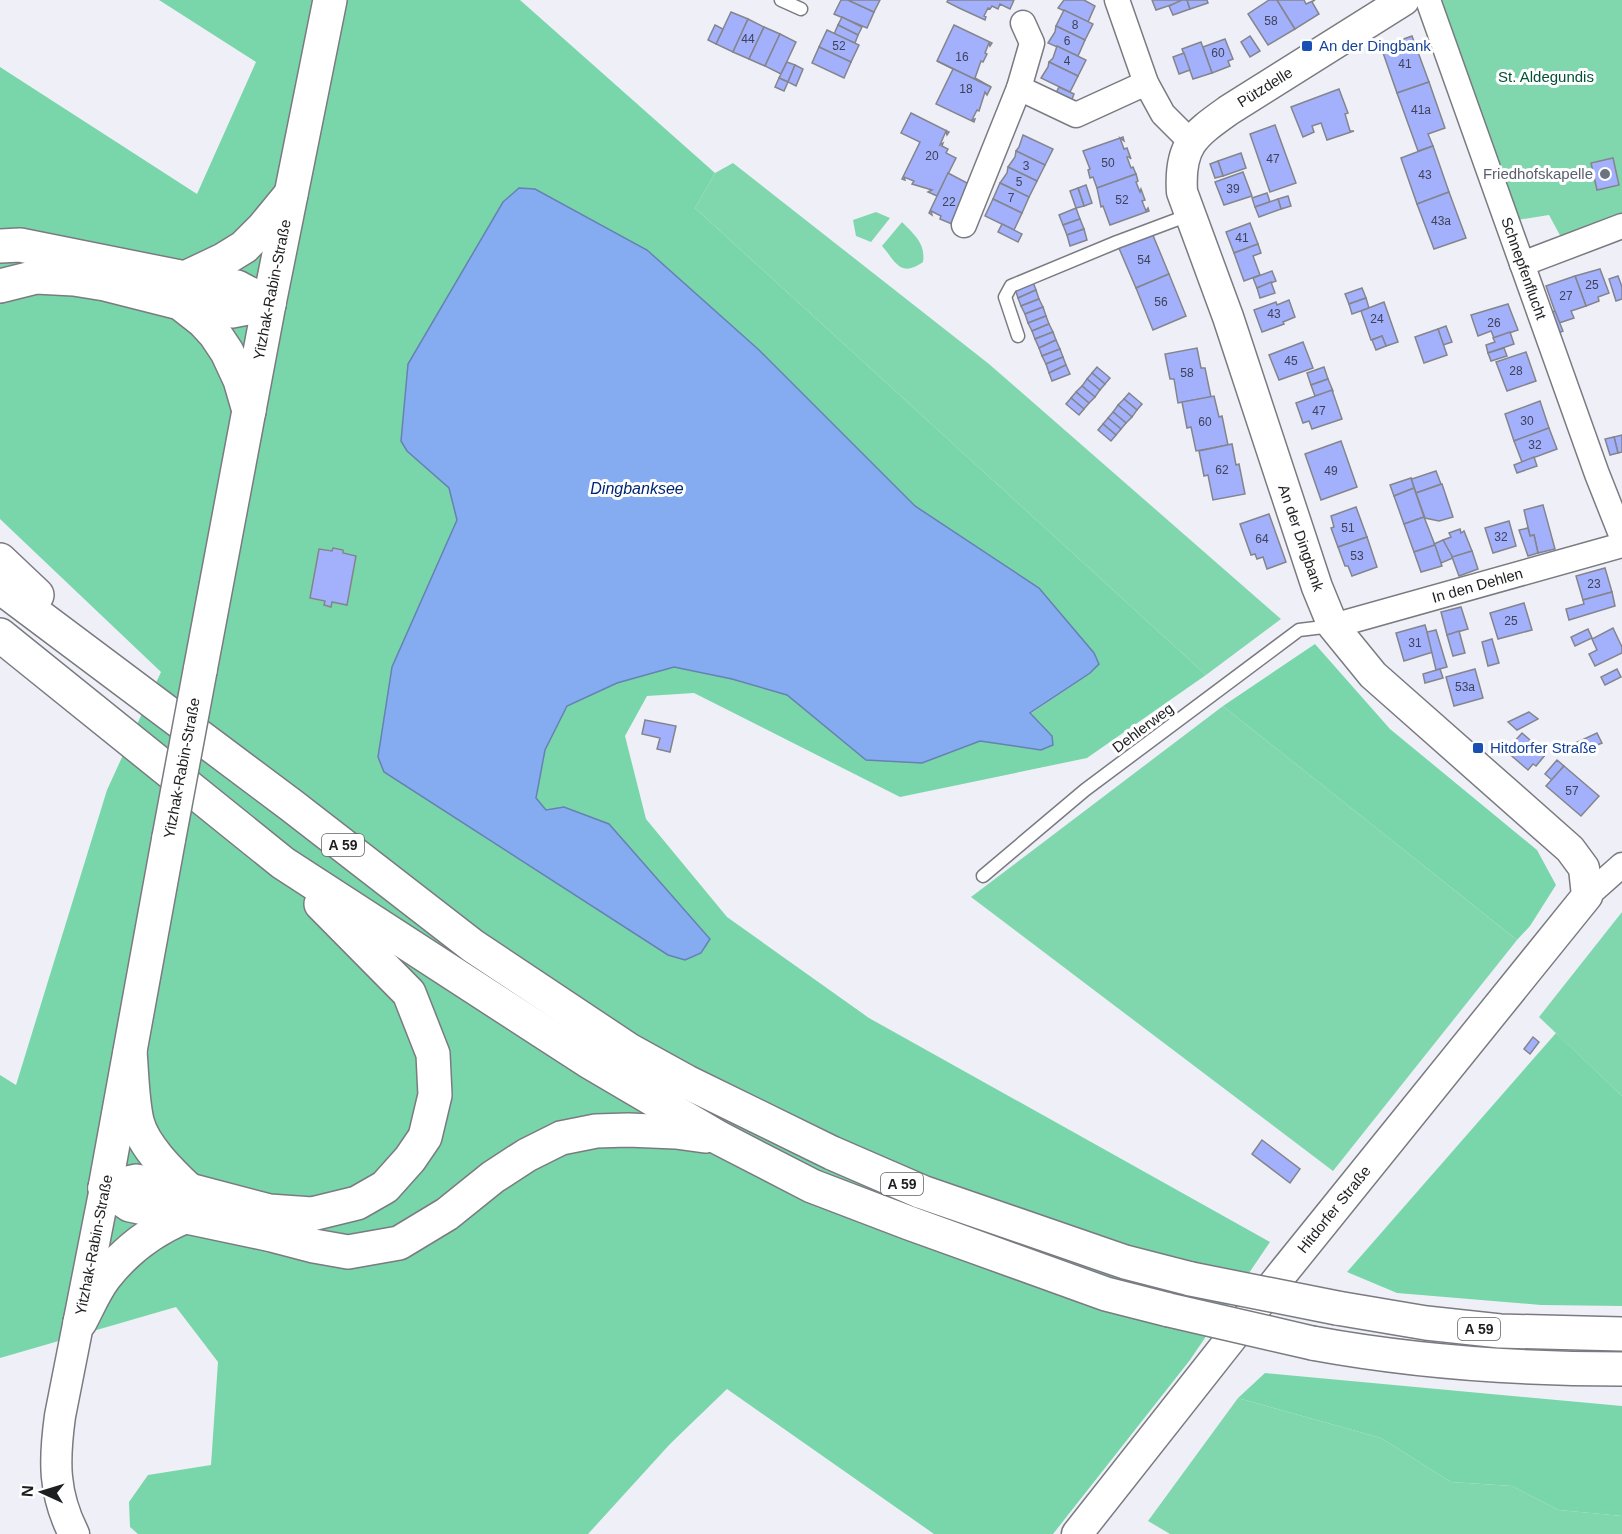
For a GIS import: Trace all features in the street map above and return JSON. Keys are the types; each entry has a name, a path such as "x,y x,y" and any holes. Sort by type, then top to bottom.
{"main road":[{"name":"Yitzhak-Rabin-Straße","path":"105,1188 269,304 330,0"},
{"path":"182,291 244,247 291,194"},
{"path":"0,246 20,245 182,291 203,321 216,334 227,352 240,380 249,411"},
{"path":"0,286 36,277 182,291 237,287 269,304"},
{"path":"0,560 34,591 63,634"},
{"name":"A 59","path":"0,587 291,805 473,946 639,1055 687,1083 832,1153 922,1192 1125,1262 1191,1279 1426,1323 1500,1331 1622,1334"},
{"name":"A 59","path":"0,635 283,863 588,1061 719,1138 812,1186 1106,1294 1312,1343 1372,1354 1498,1367 1622,1370"},
{"path":"105,1188 130,1204 186,1204 312,1214 357,1203 385,1187 410,1159 425,1137 435,1095 433,1054 409,993 283,863"},
{"path":"130,1052 137,1121 142,1134 167,1169 186,1204 272,1235 348,1252 399,1243 447,1214 510,1166 561,1138 596,1131 628,1130 676,1132 719,1138"},
{"path":"80,1322 105,1277 144,1238 166,1224 186,1204"}],"street":[{"path":"1118,0 1146,83 1163,114 1190,141"},
{"name":"Pützdelle","path":"1190,141 1229,110 1404,0"},
{"name":"Schnepfenflucht","path":"1428,0 1622,537"},
{"path":"964,225 983,150 1019,88 1032,43 1023,23"},
{"path":"1019,88 1076,115 1146,83"},
{"name":"An der Dingbank","path":"1190,141 1181,174 1182,192 1228,317 1317,587 1333,626 1373,675 1570,849 1584,868 1587,896"},
{"path":"1522,264 1622,226"},
{"name":"In den Dehlen","path":"1333,626 1622,545"},
{"name":"Hitdorfer Straße","path":"1077,1534 1282,1274 1587,896 1622,865"},
{"name":"Yitzhak-Rabin-Straße","path":"74,1534 66,1518 57,1488 56,1449 62,1406 105,1188"}],"lane":[{"path":"781,0 801,9"},
{"path":"1018,336 1005,297 1011,286 1189,215"},
{"name":"Dehlerweg","path":"983,876 1085,790 1299,630 1333,626"}],"green space":[{"path":"159,0 520,0 715,173 695,208 1206,675 1087,758 900,797 694,693 647,696 625,736 646,819 727,917 869,1018 1270,1242 1190,1360 1053,1534 934,1534 727,1389 670,1444 588,1534 138,1534 130,1527 129,1502 148,1475 211,1465 218,1362 176,1307 0,1358 0,1075 16,1085 107,790 161,672 0,519 0,67 197,194 256,62","holes":["535,189 647,250 759,350 915,506 1039,588 1090,673 1030,714 1052,736 1041,750 980,740 922,763 866,760 787,695 732,679 674,667 617,683 567,706 545,750 536,798 546,810 564,807 609,824 710,939 701,953 685,960 668,955 384,772 437,568 457,520 449,488"]},
{"name":"St. Aldegundis","path":"1437,0 1622,0 1622,217 1562,239 1549,215 1517,220"},
{"path":"733,163 989,364 1281,619 1206,675 695,208 715,173"},
{"path":"876,212 890,218 871,242 856,236 853,220"},
{"path":"902,222 918,240 923,250 923,262 915,267 899,266 882,246"},
{"path":"1315,644 1390,729 1537,850 1556,885 1530,926 1517,940 1223,706"},
{"path":"1223,706 1517,940 1333,1171 971,897"},
{"path":"1622,912 1622,1096 1539,1017"},
{"path":"1556,1033 1622,1096 1622,1306 1541,1305 1397,1293 1347,1272"},
{"path":"1265,1373 1622,1406 1622,1516 1559,1510 1512,1486 1451,1482 1381,1438 1238,1398"},
{"path":"1238,1398 1381,1438 1451,1482 1512,1486 1559,1510 1622,1516 1622,1534 1170,1534 1148,1521"}],"water":[{"name":"Dingbanksee","path":"519,188 535,189 647,250 759,350 915,506 1039,588 1094,653 1099,664 1090,673 1030,713 1052,736 1053,745 1041,750 980,741 922,763 866,760 787,695 732,679 674,667 617,683 567,706 545,750 536,798 546,810 564,807 609,824 710,939 701,953 685,960 668,955 384,772 378,757 392,667 457,520 449,488 407,451 401,441 408,364 503,202"}],"building":[{"path":"841,0 848,0 874,12 867,28 834,14"},
{"path":"848,0 880,0 874,12"},
{"path":"948,0 1014,0 1010,9 1000,4 998,9 992,6 988,8 984,16 985,20 947,2"},
{"path":"1064,0 1084,0 1095,6 1088,22 1058,8"},
{"path":"1152,0 1182,0 1183,1 1156,10"},
{"path":"1187,0 1190,9 1173,15 1169,6"},
{"path":"1187,0 1207,0 1208,3 1190,9"},
{"path":"1269,0 1277,0 1295,29 1268,45 1248,14"},
{"path":"1277,0 1304,0 1306,4 1315,0 1312,2 1319,14 1295,29"},
{"path":"1064,10 1093,24 1085,40 1056,26"},
{"path":"731,12 748,19 733,52 716,44"},
{"path":"842,17 862,27 858,35 838,25"},
{"path":"748,19 764,27 749,59 733,52"},
{"path":"715,25 723,29 716,44 708,40"},
{"path":"838,25 858,35 855,43 834,34"},
{"path":"954,25 992,43 990,46 989,43 985,53 987,54 983,62 981,61 975,78 991,87 937,61"},
{"path":"1056,26 1085,40 1078,56 1048,43"},
{"path":"764,27 780,34 765,66 749,59"},
{"path":"827,30 859,45 851,62 819,47"},
{"path":"780,34 796,42 781,74 765,66"},
{"path":"1250,36 1260,51 1250,57 1241,42"},
{"path":"1412,36 1429,82 1397,93 1381,47"},
{"path":"1225,39 1233,59 1228,61 1230,66 1212,73 1203,47"},
{"path":"1201,42 1212,73 1193,79 1182,49"},
{"path":"1057,46 1086,60 1078,76 1049,62"},
{"path":"819,47 851,62 844,78 812,63"},
{"path":"1184,53 1190,70 1179,74 1173,57"},
{"path":"937,61 991,87 987,95 985,92 979,111 977,110 972,120 975,119 974,122 936,104 953,69"},
{"path":"787,62 795,65 788,82 779,78"},
{"path":"1049,62 1078,76 1070,92 1041,78"},
{"path":"795,65 803,69 796,86 788,82"},
{"path":"779,78 788,82 784,91 775,87"},
{"path":"1429,82 1445,128 1428,134 1433,146 1418,151 1397,93"},
{"path":"1059,87 1074,94 1071,102 1055,95"},
{"path":"1339,89 1348,113 1345,114 1350,131 1354,131 1327,140 1321,123 1312,126 1314,132 1303,137 1291,107"},
{"path":"911,113 949,132 947,135 946,131 940,145 943,143 942,146 948,149 946,153 956,158 937,196 928,192 932,190 912,184 914,181 904,177 905,180 902,179 920,142 901,133"},
{"path":"1275,125 1296,183 1270,192 1250,134"},
{"path":"1023,135 1053,149 1045,165 1016,151"},
{"path":"1120,138 1124,149 1127,148 1131,159 1127,157 1136,174 1097,188 1093,177 1090,178 1088,170 1090,169 1083,151"},
{"path":"1433,146 1449,192 1417,204 1401,158"},
{"path":"1016,151 1045,165 1037,181 1008,167"},
{"path":"1241,153 1246,168 1223,176 1218,161"},
{"name":"Friedhofskapelle","path":"1613,158 1619,185 1597,190 1591,163"},
{"path":"1218,161 1223,176 1215,178 1210,164"},
{"path":"1008,167 1037,181 1029,197 1000,183"},
{"path":"1243,172 1252,196 1224,205 1215,182"},
{"path":"948,173 971,185 952,224 940,219 941,216 931,211 932,215 929,213"},
{"path":"1136,174 1138,181 1136,182 1145,200 1142,201 1146,211 1148,208 1149,211 1110,225 1103,206 1101,207 1097,188"},
{"path":"1000,183 1029,197 1022,213 993,199"},
{"path":"1086,185 1092,203 1084,206 1078,188"},
{"path":"1078,188 1084,206 1076,208 1070,191"},
{"path":"1449,192 1466,238 1434,249 1417,204"},
{"path":"1267,193 1270,202 1255,207 1252,198"},
{"path":"1288,196 1291,206 1281,209 1278,199"},
{"path":"993,199 1022,213 1014,230 985,216"},
{"path":"1278,199 1281,209 1259,217 1255,207"},
{"path":"1076,208 1080,219 1063,225 1059,215"},
{"path":"1080,219 1084,229 1067,235 1063,225"},
{"path":"1250,223 1258,244 1234,253 1226,232"},
{"path":"1002,224 1022,234 1018,242 998,232"},
{"path":"1084,229 1087,240 1070,246 1067,235"},
{"path":"1152,233 1169,274 1136,288 1118,246"},
{"path":"1258,244 1261,253 1253,256 1260,275 1244,281 1234,253"},
{"path":"1600,269 1609,293 1598,297 1599,301 1586,306 1575,276"},
{"path":"1272,271 1276,281 1257,288 1253,278"},
{"path":"1169,274 1186,316 1153,330 1136,288"},
{"path":"1575,276 1586,306 1571,311 1574,318 1559,323 1546,286"},
{"path":"1618,276 1622,287 1622,299 1616,301 1609,279"},
{"path":"1033,282 1036,290 1018,298 1015,289"},
{"path":"1271,282 1275,293 1260,298 1257,288"},
{"path":"1362,288 1366,298 1349,304 1345,294"},
{"path":"1036,290 1039,299 1021,306 1018,298"},
{"path":"1366,298 1369,308 1352,314 1349,304"},
{"path":"1039,299 1043,307 1025,314 1021,306"},
{"path":"1289,300 1295,317 1283,322 1284,324 1262,332 1254,310"},
{"path":"1384,302 1398,342 1386,346 1382,336 1371,340 1361,311"},
{"path":"1508,304 1518,330 1494,338 1491,331 1478,336 1471,315"},
{"path":"1043,307 1046,316 1028,323 1025,314"},
{"path":"1555,311 1563,331 1554,335 1546,314"},
{"path":"1046,316 1049,324 1032,331 1028,323"},
{"path":"1049,324 1053,332 1035,339 1032,331"},
{"path":"1446,326 1452,342 1443,345 1438,329"},
{"path":"1438,329 1447,355 1424,363 1415,337"},
{"path":"1053,332 1056,340 1039,348 1035,339"},
{"path":"1510,332 1514,344 1488,353 1486,345 1495,342 1493,338"},
{"path":"1382,336 1386,346 1376,350 1372,340"},
{"path":"1056,340 1060,349 1042,356 1039,348"},
{"path":"1303,342 1313,368 1279,380 1269,355"},
{"path":"1197,348 1201,368 1205,368 1211,397 1178,403 1174,379 1170,379 1165,354"},
{"path":"1504,348 1507,356 1491,361 1488,353"},
{"path":"1060,349 1063,357 1046,364 1042,356"},
{"path":"1526,352 1536,381 1507,391 1496,362"},
{"path":"1063,357 1066,365 1049,373 1046,364"},
{"path":"1066,365 1070,374 1052,381 1049,373"},
{"path":"1097,367 1110,378 1105,384 1092,373"},
{"path":"1324,367 1328,379 1311,385 1307,373"},
{"path":"1092,373 1105,384 1100,390 1087,379"},
{"path":"1087,379 1100,390 1095,397 1082,386"},
{"path":"1328,379 1333,391 1315,396 1311,385"},
{"path":"1082,386 1095,397 1089,403 1076,392"},
{"path":"1332,390 1342,419 1312,429 1309,421 1303,423 1296,403"},
{"path":"1076,392 1089,403 1084,409 1071,398"},
{"path":"1129,393 1142,404 1137,410 1124,399"},
{"path":"1214,396 1219,417 1222,416 1228,445 1196,451 1191,427 1187,428 1182,402"},
{"path":"1071,398 1084,409 1079,415 1066,404"},
{"path":"1124,399 1137,410 1132,417 1118,405"},
{"path":"1540,401 1549,428 1514,441 1505,414"},
{"path":"1118,405 1132,417 1126,423 1113,412"},
{"path":"1113,412 1126,423 1121,429 1108,418"},
{"path":"1108,418 1121,429 1116,435 1103,424"},
{"path":"1103,424 1116,435 1111,441 1098,430"},
{"path":"1549,428 1557,449 1522,462 1514,441"},
{"path":"1622,435 1622,452 1618,453 1614,437"},
{"path":"1614,437 1618,453 1610,455 1605,439"},
{"path":"1341,441 1357,487 1321,500 1305,454"},
{"path":"1232,444 1245,494 1213,500 1208,475 1204,476 1199,451"},
{"path":"1534,457 1537,466 1517,473 1514,465"},
{"path":"1436,471 1441,484 1416,493 1411,478"},
{"path":"1411,478 1414,488 1394,496 1390,485"},
{"path":"1442,484 1453,517 1439,521 1425,518 1416,493"},
{"path":"1414,488 1424,517 1404,524 1394,496"},
{"path":"1543,505 1555,549 1538,553 1534,535 1530,536 1524,510"},
{"path":"1356,507 1367,537 1338,547 1331,528 1334,527 1331,516"},
{"path":"1269,514 1286,562 1267,569 1263,557 1257,559 1255,554 1251,555 1240,524"},
{"path":"1424,517 1435,545 1414,552 1404,524"},
{"path":"1509,521 1516,546 1493,553 1485,528"},
{"path":"1528,528 1530,536 1534,535 1538,553 1528,556 1519,530"},
{"path":"1460,529 1461,533 1464,531 1472,551 1451,558 1443,540 1451,537 1449,533"},
{"path":"1367,537 1377,567 1352,576 1348,566 1345,566 1338,547"},
{"path":"1443,540 1453,558 1441,563 1434,544"},
{"path":"1435,545 1442,566 1421,572 1414,552"},
{"path":"333,548 356,556 347,605 332,602 331,607 324,605 325,601 310,598 319,549 332,551"},
{"path":"1472,551 1478,569 1459,576 1452,557"},
{"path":"1605,568 1612,592 1583,600 1576,576"},
{"path":"1612,592 1615,606 1569,620 1566,609 1584,604 1583,600"},
{"path":"1524,603 1532,630 1498,639 1490,613"},
{"path":"1461,607 1468,629 1447,635 1441,612"},
{"path":"1425,625 1433,652 1404,661 1396,633"},
{"path":"1613,628 1622,647 1622,653 1595,666 1589,654 1597,650 1592,639"},
{"path":"1588,629 1592,638 1575,646 1571,637"},
{"path":"1436,630 1447,667 1436,670 1427,632"},
{"path":"1459,631 1465,653 1453,656 1447,635"},
{"path":"1492,639 1499,663 1488,666 1482,642"},
{"path":"1440,669 1443,678 1425,683 1423,674"},
{"path":"1475,669 1483,698 1454,706 1446,677"},
{"path":"1617,669 1621,677 1605,685 1601,677"},
{"path":"1529,712 1538,719 1517,730 1508,722"},
{"path":"645,720 676,726 670,752 657,749 660,738 642,734"},
{"path":"1522,733 1546,754 1536,766 1533,764 1528,770 1506,751"},
{"path":"1597,733 1602,743 1577,753 1569,746"},
{"path":"1557,760 1564,766 1552,780 1545,774"},
{"path":"1564,766 1599,796 1581,816 1546,786"},
{"path":"1533,1037 1539,1042 1530,1054 1524,1049"},
{"path":"1262,1140 1300,1169 1290,1183 1252,1154"}],"place":[{"name":"An der Dingbank","path":"1307,46"},
{"name":"Friedhofskapelle","path":"1605,174"},
{"name":"Hitdorfer Straße","path":"1478,748"}]}
